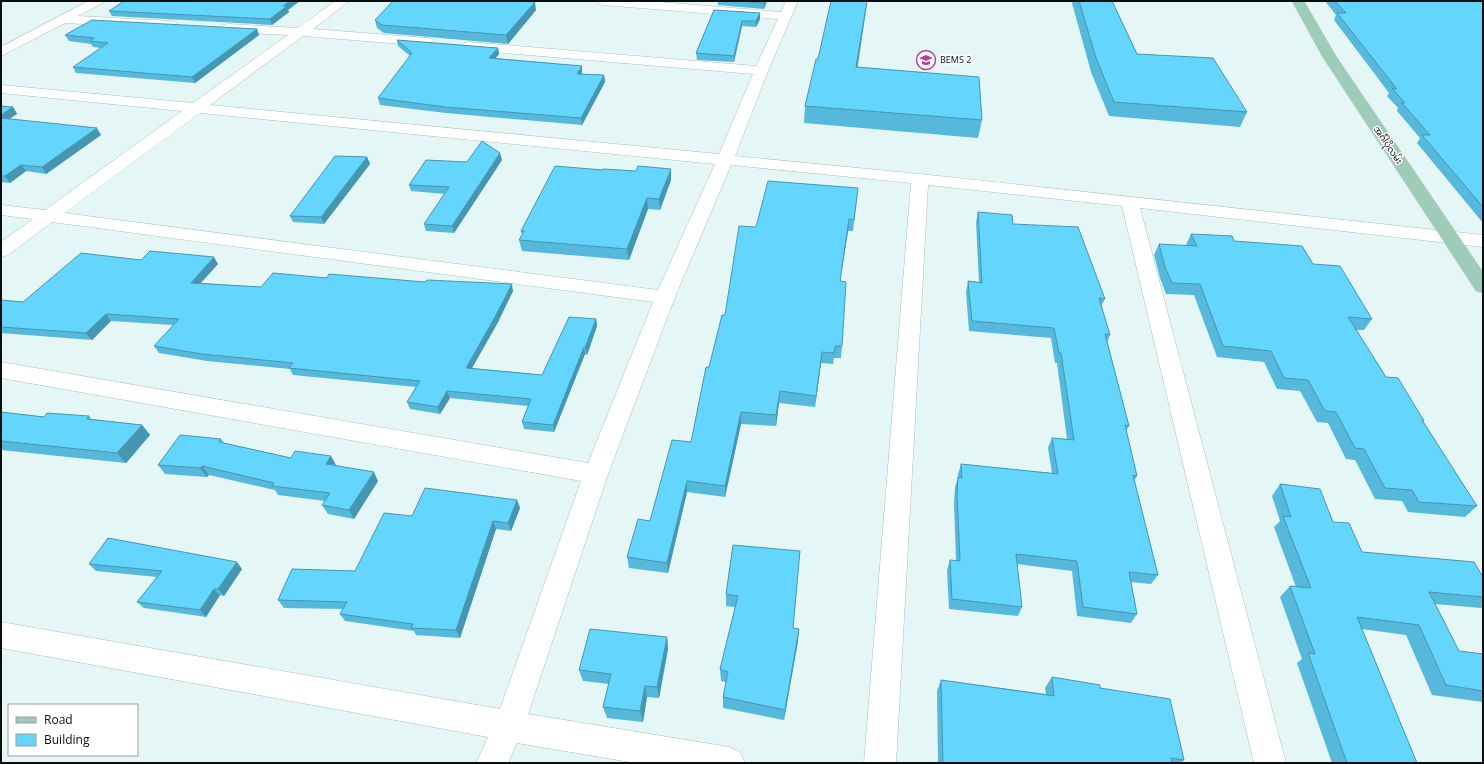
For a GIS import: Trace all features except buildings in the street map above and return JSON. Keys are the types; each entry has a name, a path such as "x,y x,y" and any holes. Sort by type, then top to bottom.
{"main road":[{"name":"အင်္ဂါပိုလမ်း","path":"1298,1 1329,56 1483,287"}],"street":[{"path":"1,52 97,1"},
{"path":"1,251 48,215 343,1"},
{"path":"492,763 509,726 596,474 665,296 725,160 761,71 789,8 603,1"},
{"path":"64,19 182,25"},
{"path":"213,27 299,32 442,44"},
{"path":"458,45 761,71"},
{"path":"1,89 920,179 1483,241"},
{"path":"880,763 920,179"},
{"path":"1130,202 1270,763"},
{"path":"1,210 665,296"},
{"path":"1,370 596,474"},
{"path":"1,635 509,726 729,763"}],"place":[{"name":"BEMS 2","path":"926,60"}]}
